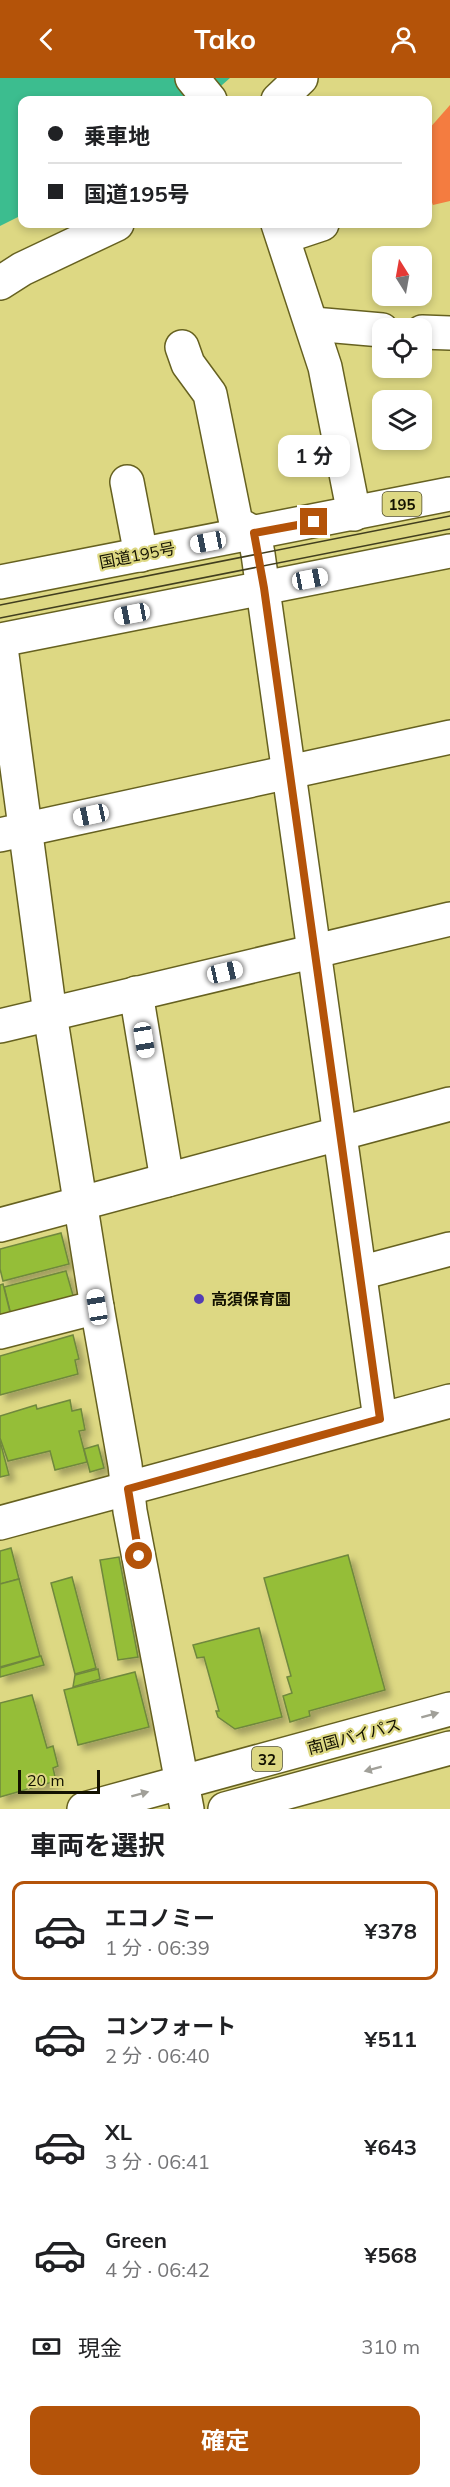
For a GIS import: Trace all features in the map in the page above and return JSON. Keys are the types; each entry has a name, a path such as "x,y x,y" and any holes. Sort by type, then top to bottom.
{"main road":[{"path":"192,78 207,96"},
{"path":"260,96 277,78"},
{"path":"282,96 301,78"},
{"path":"0,284 22,269 109,228"},
{"path":"294,228 354,514"},
{"path":"313,324 372,329"},
{"path":"432,332 450,333"},
{"path":"182,347 188,364 210,394 236,523 254,533 264,588 380,1419"},
{"path":"127,482 141,555"},
{"name":"国道195号","path":"0,582 450,494"},
{"path":"184,1796 130,1511 50,1014 13,832 0,640 450,551"},
{"path":"13,832 450,737"},
{"path":"0,1026 450,920"},
{"path":"136,993 167,1180"},
{"path":"0,1225 450,1104"},
{"path":"360,1273 450,1249"},
{"path":"0,1332 97,1307"},
{"path":"0,1523 450,1401"},
{"name":"南国バイパス","path":"84,1809 184,1796 450,1709"},
{"name":"32","path":"225,1809 450,1748"}],"shaded area":[{"path":"0,78 230,78 210,96 18,96 18,217 0,226"},
{"path":"450,105 450,201 433,205 432,203 432,125"}],"building":[{"path":"61,1233 69,1264 3,1281 0,1269 0,1249"},
{"path":"66,1271 74,1299 12,1319 4,1287"},
{"path":"3,1284 11,1316 0,1319 0,1285"},
{"path":"73,1335 79,1359 75,1360 78,1374 0,1395 0,1356"},
{"path":"70,1400 72,1411 81,1409 85,1430 79,1431 87,1462 55,1470 50,1451 8,1461 0,1438 0,1416 36,1405 37,1409"},
{"path":"0,1441 9,1475 0,1477"},
{"path":"98,1445 104,1468 90,1472 84,1449"},
{"path":"11,1548 19,1579 0,1584 0,1551"},
{"path":"348,1555 385,1690 309,1711 310,1716 290,1722 283,1696 292,1693 287,1677 291,1676 264,1578"},
{"path":"119,1557 138,1657 118,1660 100,1560"},
{"path":"72,1577 96,1668 75,1674 51,1583"},
{"path":"19,1579 40,1656 0,1667 0,1584"},
{"path":"259,1628 282,1717 235,1729 218,1717 216,1711 219,1711 204,1657 197,1658 193,1645"},
{"path":"41,1656 44,1665 0,1677 0,1668"},
{"path":"98,1669 100,1679 73,1687 75,1675"},
{"path":"135,1672 149,1727 78,1745 64,1690"},
{"path":"32,1695 47,1748 53,1746 58,1766 53,1768 56,1781 0,1797 0,1703"}],"tram line":[{"path":"0,605 450,516"},
{"path":"0,618 450,529"}],"place":[{"name":"高須保育園","path":"199,1299"}],"route":[{"path":"139,1556 128,1489 380,1419 264,588 254,533 314,522"}]}
